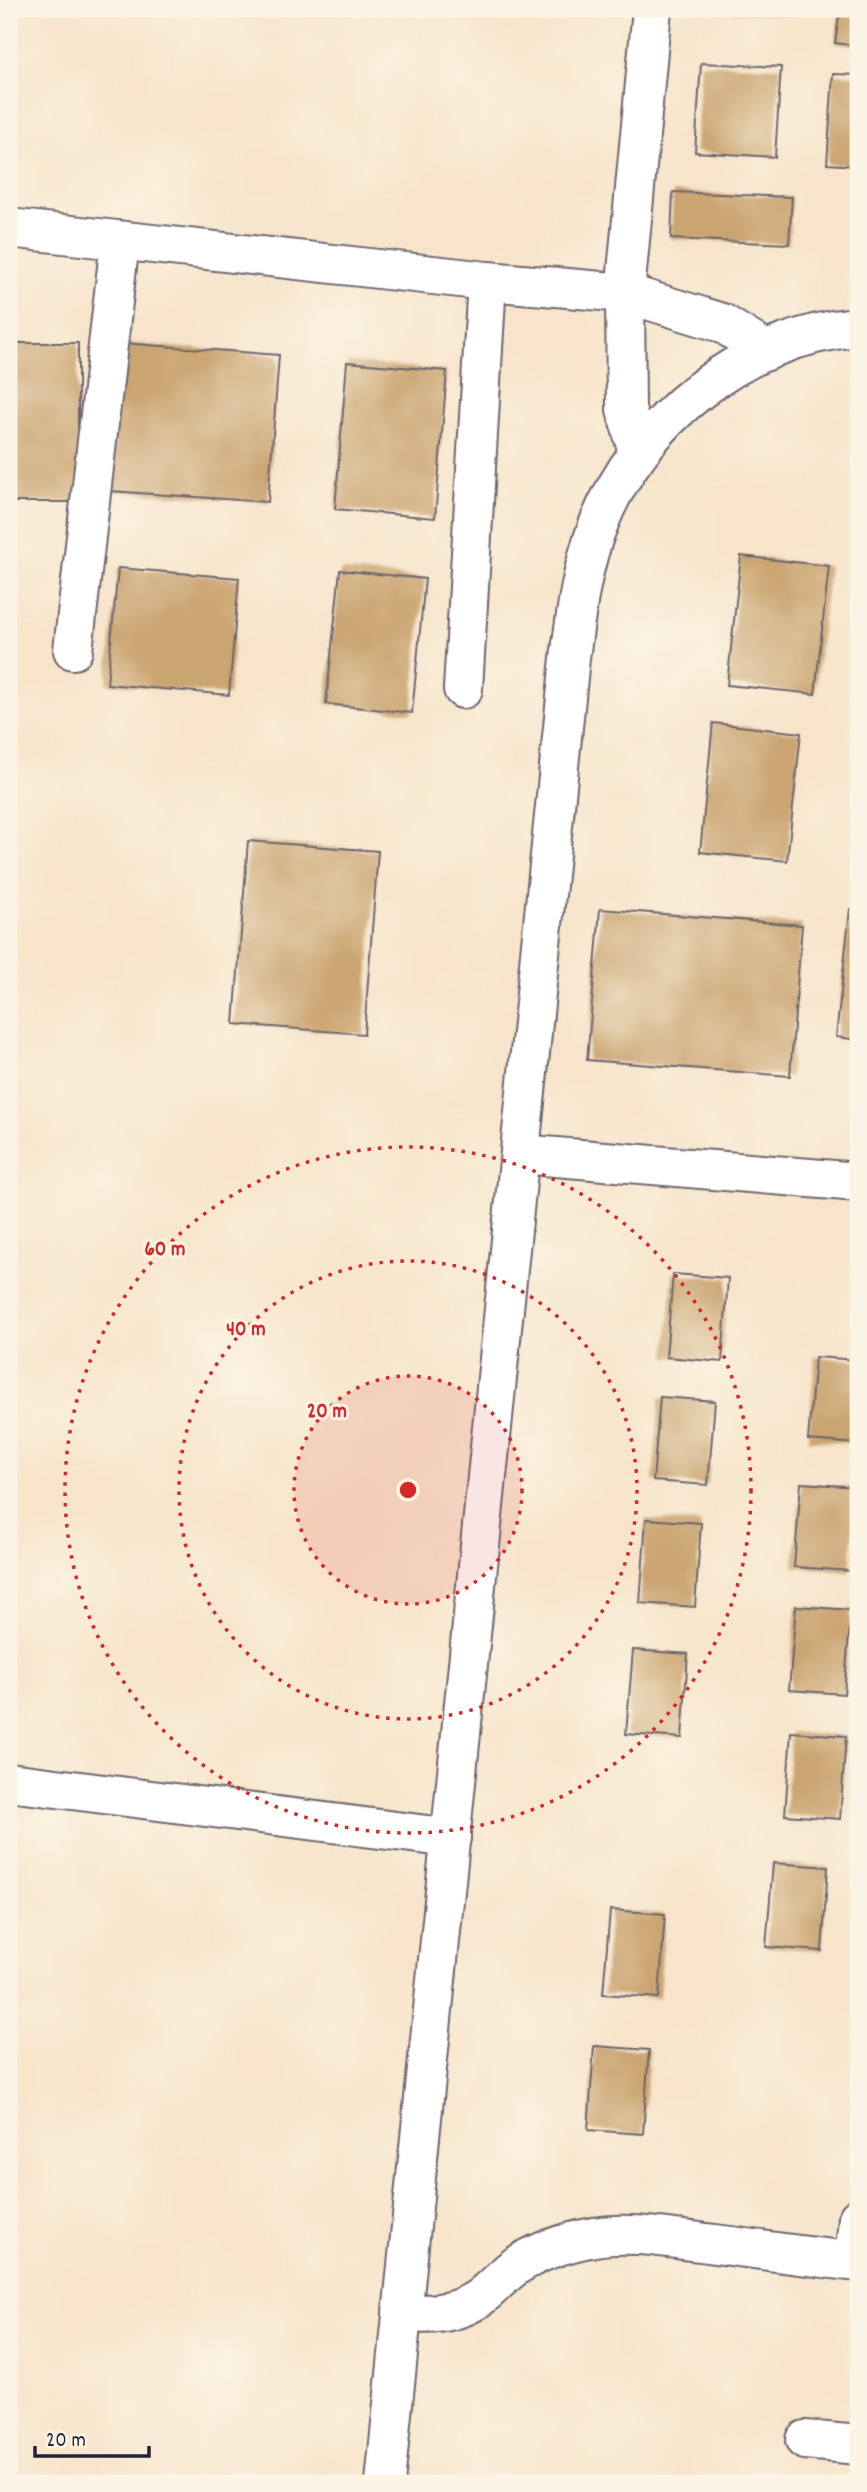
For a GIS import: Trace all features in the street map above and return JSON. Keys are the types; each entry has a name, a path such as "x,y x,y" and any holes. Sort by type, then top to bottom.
{"street":[{"path":"638,453 626,409 625,293 652,9"},
{"path":"9,228 487,281 625,293 722,323 767,351"},
{"path":"73,650 120,241"},
{"path":"463,689 487,281"},
{"path":"385,2483 570,658 584,567 597,527 615,489 638,453 665,421 696,393 730,369 767,351 805,337 858,327"},
{"path":"520,1154 858,1182"},
{"path":"9,1782 451,1838"},
{"path":"402,2312 434,2314 466,2305 480,2297 499,2278 542,2251 567,2242 599,2236 665,2238 856,2261 858,2218"},
{"path":"804,2440 858,2445"}],"building":[{"path":"796,9 796,16 712,11"},
{"path":"840,9 858,9 858,46 835,43"},
{"path":"701,63 781,67 775,157 695,152"},
{"path":"833,74 858,75 858,166 827,164"},
{"path":"673,192 792,197 789,244 671,239"},
{"path":"9,343 78,343 78,502 9,502"},
{"path":"122,343 279,355 268,502 110,491"},
{"path":"347,362 447,371 435,518 335,509"},
{"path":"741,556 829,566 815,694 727,685"},
{"path":"118,568 239,578 229,695 107,684"},
{"path":"340,570 425,579 412,713 326,704"},
{"path":"713,723 801,733 787,861 700,852"},
{"path":"248,841 378,851 364,1034 234,1024"},
{"path":"600,909 802,925 790,1076 587,1060"},
{"path":"850,909 858,910 858,1040 836,1037"},
{"path":"673,1274 728,1278 722,1362 666,1357"},
{"path":"815,1357 858,1360 858,1444 808,1440"},
{"path":"660,1397 715,1401 708,1485 653,1481"},
{"path":"801,1483 856,1487 850,1571 794,1567"},
{"path":"646,1519 701,1523 695,1607 640,1603"},
{"path":"796,1606 851,1610 844,1694 789,1690"},
{"path":"633,1650 688,1654 682,1738 626,1734"},
{"path":"791,1732 846,1736 840,1819 785,1815"},
{"path":"773,1863 828,1867 822,1951 766,1947"},
{"path":"610,1910 665,1914 659,1998 603,1994"},
{"path":"594,2046 649,2050 643,2134 588,2130"}]}
